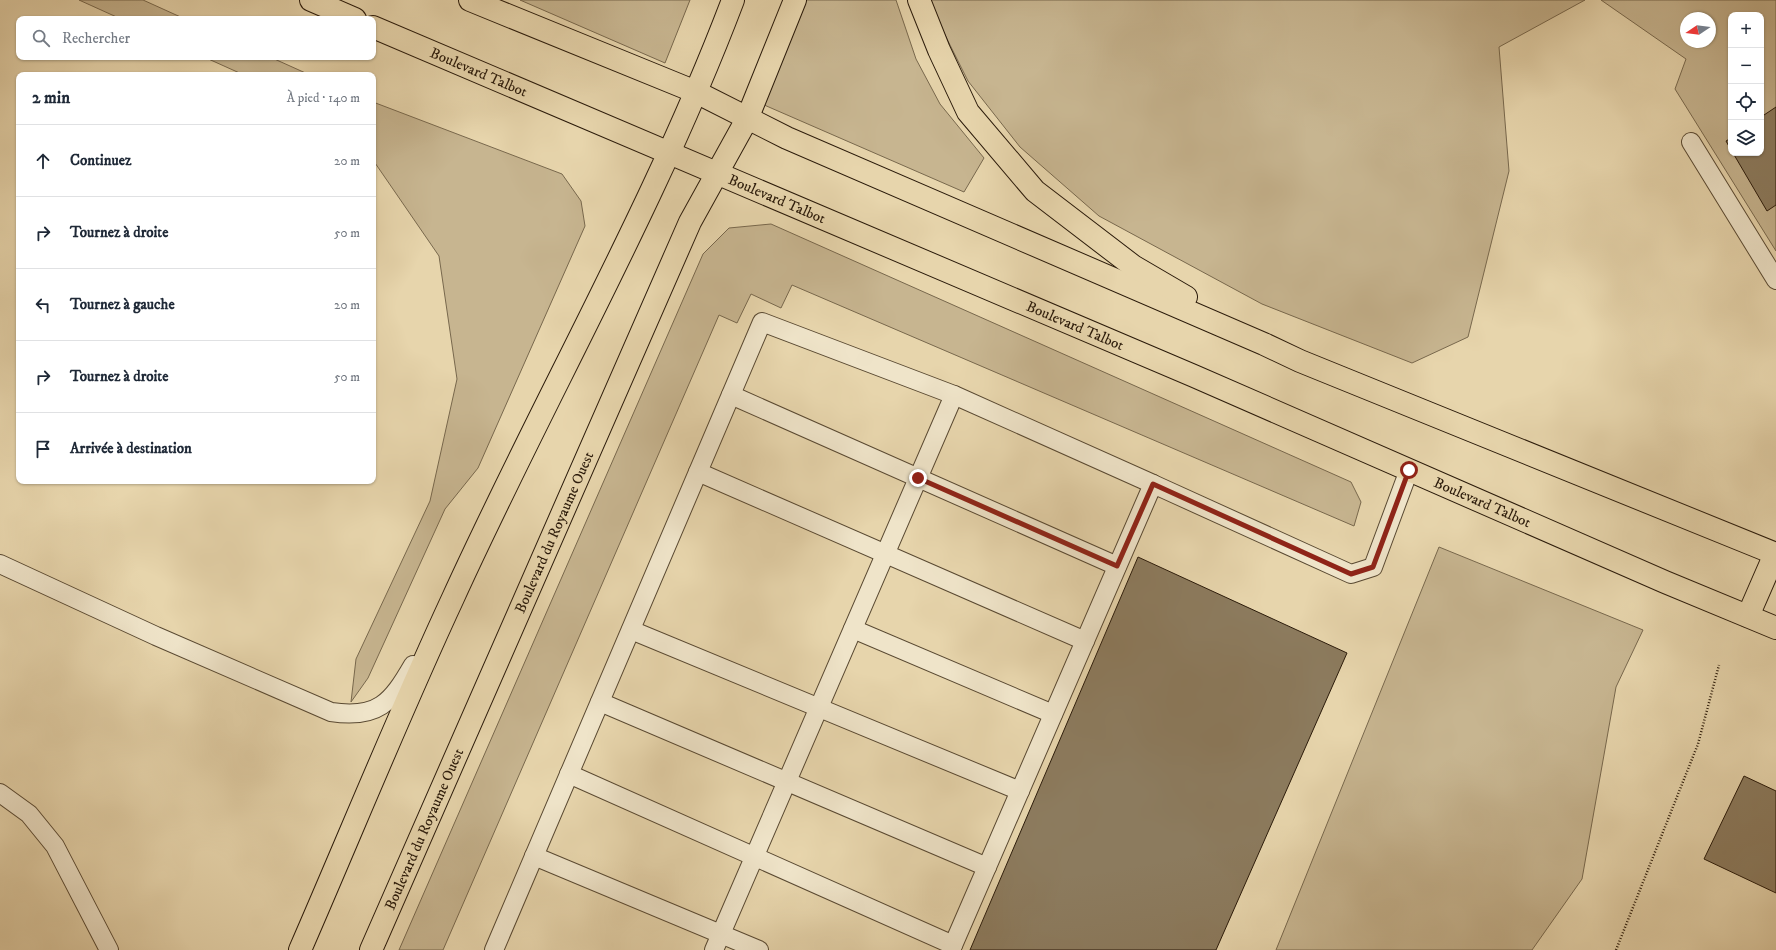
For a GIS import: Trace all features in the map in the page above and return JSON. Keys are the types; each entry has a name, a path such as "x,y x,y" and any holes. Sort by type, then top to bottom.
{"main road":[{"path":"311,0 348,16"},
{"path":"470,0 696,92 747,119 1300,361 1776,553 1748,616"},
{"path":"300,950 453,598 669,154 733,0"},
{"name":"Boulevard du Royaume Ouest","path":"371,950 690,222 718,174 747,119 795,0"},
{"path":"919,0 939,50 968,112 1035,192 1133,266 1264,344"},
{"name":"Boulevard Talbot","path":"376,28 1194,376 1776,628"}],"lane":[{"path":"1691,142 1776,280"},
{"path":"494,950 762,322 954,395 1351,574 1373,567 1409,470"},
{"path":"731,395 1117,566"},
{"path":"718,942 954,395"},
{"path":"698,472 1085,641"},
{"path":"569,774 755,856 952,947 1153,484"},
{"path":"0,564 156,636 331,712 350,715 371,711 389,700 399,689 453,598"},
{"path":"853,629 1053,714"},
{"path":"631,630 1020,791"},
{"path":"600,702 987,867"},
{"path":"0,793 29,814 55,846 109,950"},
{"path":"534,856 718,942 759,950"}],"path":[{"path":"1616,950 1698,744 1719,665"}],"shaded area":[{"path":"79,0 143,0 178,16 114,16"},
{"path":"520,0 690,0 665,63"},
{"path":"799,0 896,0 916,59 940,104 984,158 964,192 755,101"},
{"path":"931,0 1585,0 1499,47 1509,171 1468,337 1412,363 1262,304 1099,216 1020,147 968,81 934,13"},
{"path":"1601,0 1776,0 1776,251 1675,89 1686,59"},
{"path":"211,60 277,60 303,72 237,72"},
{"path":"376,103 562,174 581,201 585,226 478,468 445,509 368,678 351,702 356,659 430,501 457,379 439,256 376,164"},
{"path":"771,224 1351,482 1361,502 1354,526 792,285 781,308 751,294 737,323 719,315 443,950 399,950 703,254 729,228"},
{"path":"1439,547 1643,630 1616,687 1582,879 1532,950 1276,950"}],"building":[{"path":"1776,107 1776,205 1767,211 1735,156 1764,156 1764,115"},
{"path":"1138,557 1347,653 1216,950 970,950"},
{"path":"1744,776 1776,791 1776,893 1704,859"}],"route":[{"path":"918,478 1117,566 1153,484 1351,574 1373,567 1409,470"}]}
